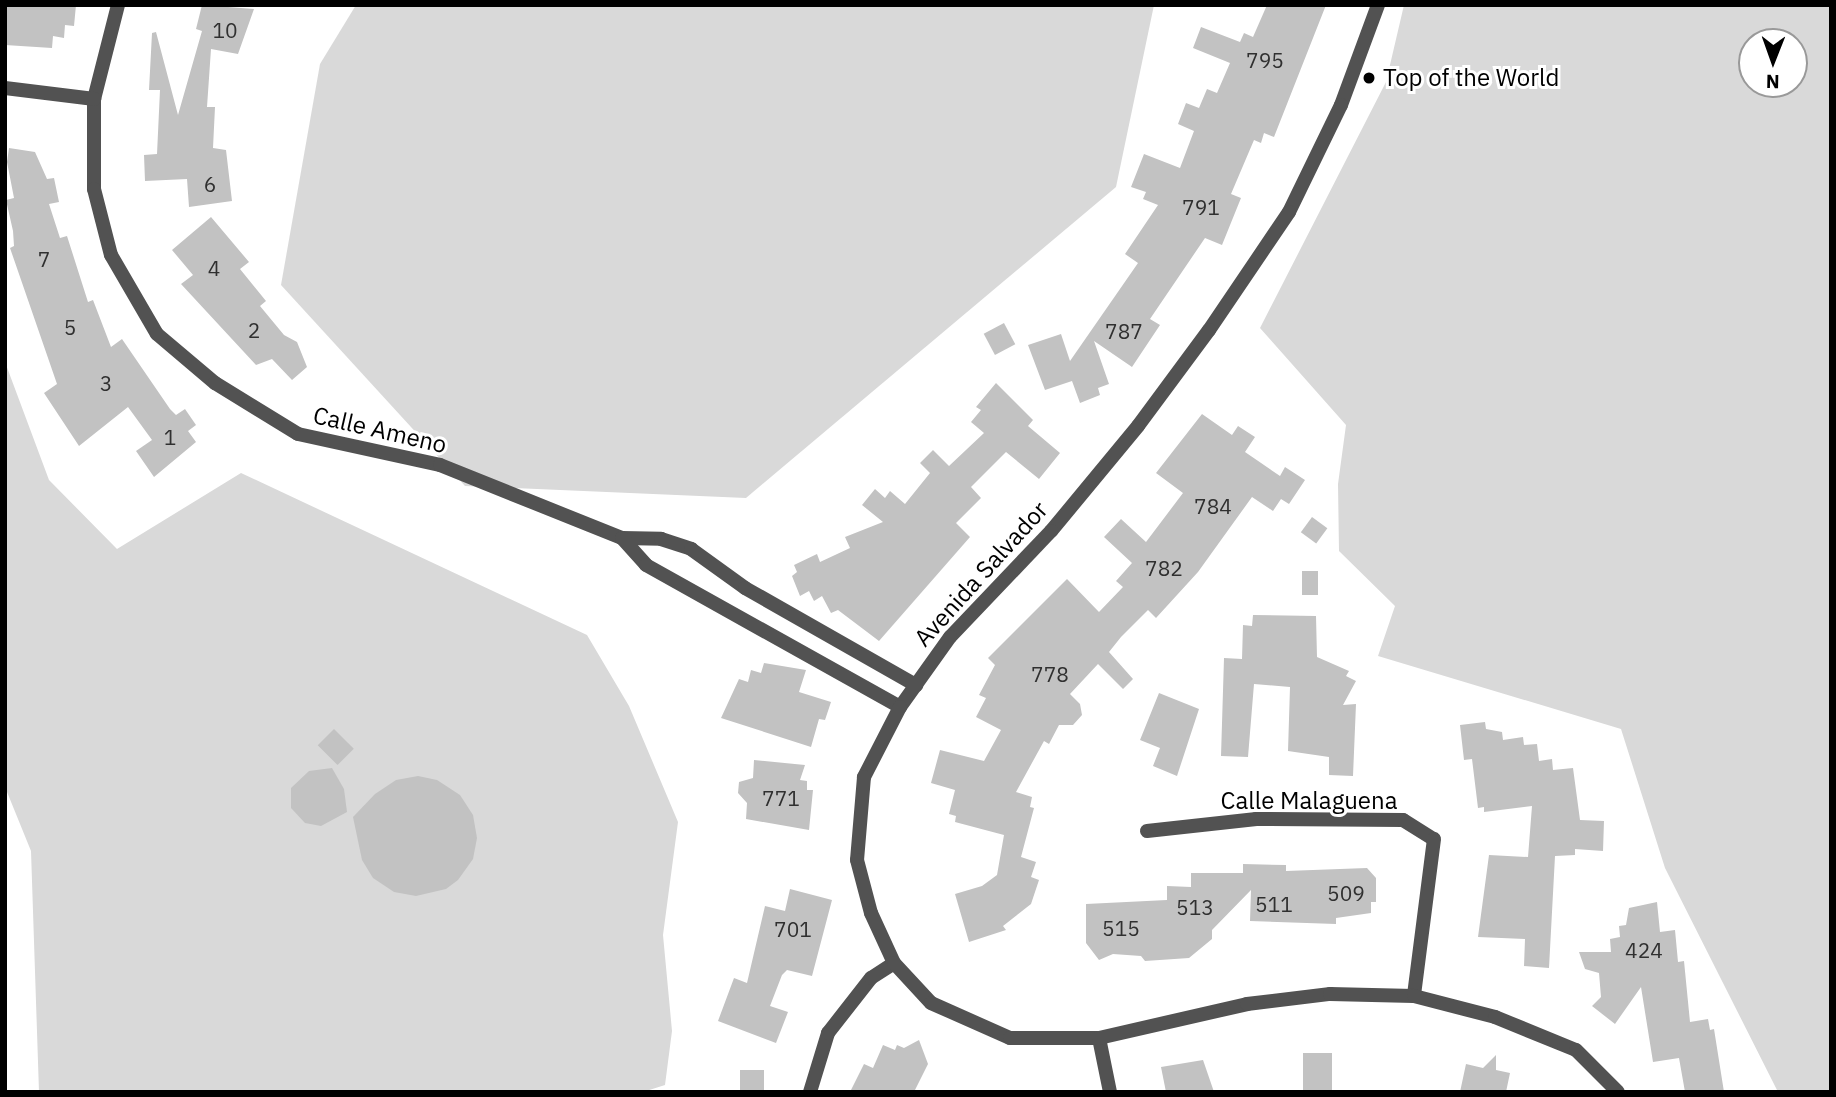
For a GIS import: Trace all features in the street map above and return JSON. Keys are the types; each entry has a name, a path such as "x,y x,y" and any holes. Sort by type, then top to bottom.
{"street":[{"name":"Calle Ameno","path":"118,5 94,99 94,189 111,255 158,334 215,383 298,434 440,465 622,538 660,539 691,549 745,588 916,685"},
{"name":"Avenida Salvador","path":"1378,5 1341,105 1289,212 1209,330 1138,426 1051,531 950,637 900,707 864,777 857,860 871,913 894,963 931,1003 1010,1038 1099,1038 1247,1004 1330,994 1415,996 1495,1017 1576,1050 1618,1092"},
{"path":"5,88 94,99"},
{"name":"Calle Ameno","path":"622,538 646,565 900,707"},
{"name":"Calle Malaguena","path":"1147,831 1256,819 1403,820 1434,839 1415,996"},
{"path":"810,1092 828,1033 871,978 894,963"},
{"path":"1099,1038 1110,1092"}],"shaded area":[{"path":"356,5 1154,5 1116,187 746,498 465,486 281,285 320,64"},
{"path":"1404,5 1831,5 1831,1092 1778,1092 1665,868 1621,729 1378,656 1395,606 1339,551 1338,484 1346,425 1260,328 1386,82"},
{"path":"5,362 49,480 117,549 241,473 587,635 629,706 678,822 663,935 672,1031 665,1085 643,1092 39,1092 31,851 5,787"}],"building":[{"path":"5,5 76,5 74,26 65,25 64,38 53,36 52,48 5,45"},
{"path":"202,5 254,9 238,54 211,49 207,107 215,107 213,148 226,150 232,201 189,207 187,179 145,181 144,155 157,154 160,90 149,90 152,33 156,32 178,115 202,31 196,29"},
{"path":"1267,5 1326,5 1274,137 1264,133 1261,143 1254,140 1231,194 1241,198 1222,245 1205,238 1150,319 1160,325 1132,367 1094,341 1109,384 1098,388 1100,395 1080,403 1072,381 1045,390 1028,345 1061,334 1070,361 1138,263 1125,254 1158,205 1143,199 1146,192 1131,187 1144,154 1180,168 1194,131 1178,124 1186,103 1199,108 1207,89 1217,93 1230,63 1193,48 1201,27 1240,42 1244,33 1253,37"},
{"path":"9,148 35,152 47,179 54,178 59,202 49,204 60,238 67,236 88,302 93,300 111,347 122,339 170,409 176,415 185,409 196,425 188,431 196,442 154,477 136,451 152,440 128,407 79,446 44,393 57,384 10,248 14,246 13,231 6,200 14,198 7,162"},
{"path":"211,217 249,262 240,269 266,301 260,306 284,335 297,342 307,367 292,380 272,359 256,365 181,284 193,275 172,250"},
{"path":"1004,323 1015,344 995,355 984,334"},
{"path":"996,383 1033,420 1028,426 1060,453 1039,479 1006,452 971,487 981,498 956,523 970,537 879,641 838,610 831,613 822,596 814,601 809,591 800,596 792,576 797,572 794,565 817,554 820,562 850,548 845,537 883,522 862,505 875,489 885,498 890,491 905,504 930,473 920,463 933,450 949,466 984,433 971,422 981,410 976,407"},
{"path":"1202,414 1232,435 1238,426 1255,437 1245,452 1280,476 1285,467 1305,480 1289,504 1281,499 1273,511 1252,497 1198,572 1156,618 1148,610 1121,637 1109,652 1133,679 1123,689 1098,664 1070,694 1080,704 1082,715 1073,725 1059,725 1049,744 1044,741 1016,792 1032,797 1030,807 1034,808 1021,857 1036,862 1031,877 1039,880 1031,904 1003,926 1006,930 969,942 955,894 982,886 997,875 1004,835 955,822 956,816 949,814 955,790 931,783 940,750 984,761 1001,730 976,717 986,698 979,695 995,665 988,658 1067,579 1099,612 1123,587 1116,581 1132,563 1104,537 1121,519 1146,542 1183,493 1156,473"},
{"path":"1312,517 1327,528 1316,544 1301,532"},
{"path":"1302,571 1318,571 1318,595 1302,595"},
{"path":"1253,615 1316,616 1317,657 1349,671 1346,676 1356,681 1343,705 1356,704 1353,776 1329,775 1329,757 1288,751 1290,687 1254,684 1248,757 1221,756 1224,658 1242,659 1243,625 1252,626"},
{"path":"764,663 806,670 799,692 831,702 825,720 819,719 811,747 721,718 739,679 748,682 751,670 761,673"},
{"path":"1159,693 1199,709 1177,776 1153,766 1160,748 1140,740"},
{"path":"1485,722 1486,729 1502,732 1503,740 1523,737 1524,745 1537,744 1539,761 1552,759 1553,770 1573,768 1580,820 1604,821 1603,851 1575,849 1575,855 1555,856 1549,968 1524,966 1525,939 1478,937 1489,855 1528,857 1532,806 1484,812 1484,807 1478,808 1472,759 1464,760 1460,725"},
{"path":"334,729 354,749 338,765 318,745"},
{"path":"754,760 805,765 800,780 807,781 807,790 813,790 809,830 746,819 747,803 738,793 739,782 753,778"},
{"path":"332,768 344,789 347,812 321,826 305,823 291,808 291,788 309,771"},
{"path":"418,776 437,780 460,795 473,815 477,838 473,859 458,880 446,889 416,896 394,892 373,878 362,860 353,817 375,794 396,780"},
{"path":"1243,864 1286,865 1286,871 1367,868 1376,878 1376,902 1371,902 1371,913 1336,918 1336,924 1250,921 1251,890 1212,930 1212,939 1189,958 1145,961 1141,956 1113,954 1099,960 1086,943 1086,904 1167,900 1167,886 1191,887 1191,873 1243,873"},
{"path":"790,889 832,900 812,976 787,970 782,975 770,1006 788,1012 776,1043 718,1021 734,978 747,983 765,906 785,911"},
{"path":"1657,902 1660,932 1675,930 1678,962 1684,961 1690,1022 1708,1019 1710,1030 1714,1029 1724,1092 1685,1092 1679,1058 1653,1062 1641,987 1615,1024 1592,1006 1601,997 1599,973 1585,969 1579,952 1611,952 1610,939 1620,937 1619,926 1626,925 1629,908"},
{"path":"919,1040 928,1064 914,1092 850,1092 864,1064 873,1068 883,1045 895,1050 897,1045 904,1048"},
{"path":"1303,1053 1332,1053 1332,1092 1303,1092"},
{"path":"1496,1055 1496,1070 1510,1073 1506,1092 1460,1092 1466,1064 1483,1068"},
{"path":"1203,1060 1214,1092 1166,1092 1161,1067"},
{"path":"740,1070 764,1070 764,1092 740,1092"}],"place":[{"name":"Top of the World","path":"1369,78"}]}
